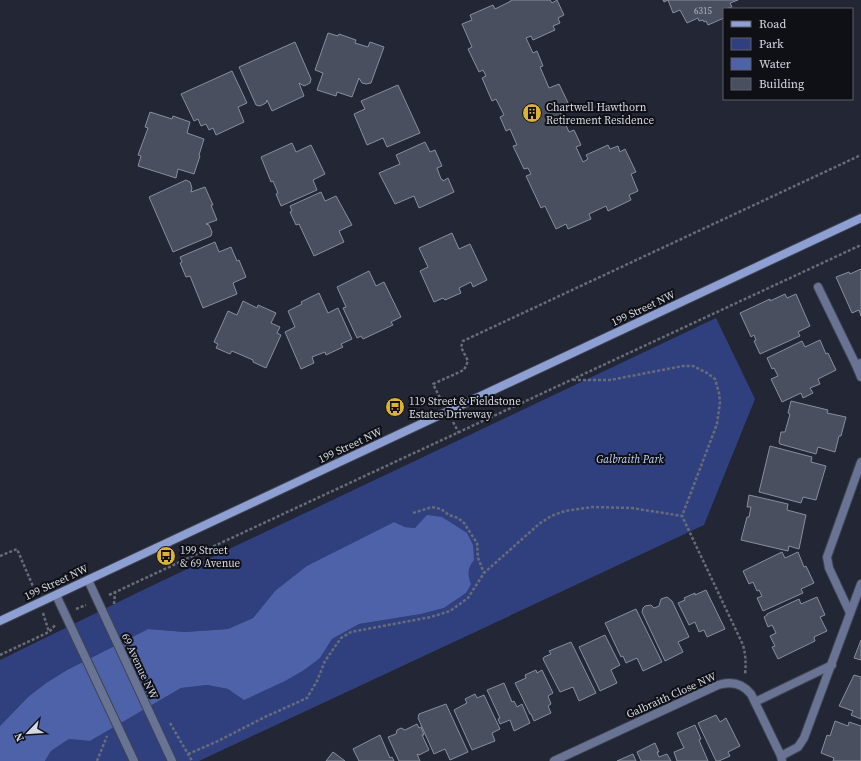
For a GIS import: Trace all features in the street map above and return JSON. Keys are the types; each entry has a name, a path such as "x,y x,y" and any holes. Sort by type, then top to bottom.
{"main road":[{"name":"199 Street NW","path":"0,621 861,218"}],"street":[{"path":"818,287 858,364 861,377"},
{"path":"850,613 829,568 827,557 861,462"},
{"name":"69 Avenue NW","path":"88,580 172,761"},
{"path":"743,687 751,694 781,758 798,747 801,744 832,665 861,584"},
{"path":"56,595 134,761"},
{"path":"755,702 832,665"},
{"name":"Galbraith Close NW","path":"554,761 718,685 733,683 743,687"}],"path":[{"path":"464,370 468,361 461,347 463,341 861,155"},
{"path":"0,655 49,632 65,614 97,599 115,593 861,245"},
{"path":"571,380 610,380 683,366 693,366 715,379 720,402 717,424 682,516 743,645 746,654 743,687"},
{"path":"413,513 432,507 441,509 464,523 477,543 478,558 484,573"},
{"path":"188,754 307,698 326,661 341,638 351,632 360,629 431,617 450,611 468,598 484,573 539,524 551,516 565,511 592,507 607,507 632,508 682,516"},
{"path":"0,556 17,549 39,602 49,632"},
{"path":"170,722 192,761"},
{"path":"97,761 106,736"}],"green space":[{"name":"Galbraith Park","path":"716,318 755,399 704,525 199,761 45,761 51,751 69,739 90,741 181,688 207,685 228,689 320,658 332,639 359,624 421,614 444,608 466,593 470,564 424,519 415,528 405,527 394,522 347,546 275,591 253,618 228,629 185,632 148,629 67,670 46,683 28,697 0,726 0,660 143,590"}],"water":[{"path":"427,515 442,517 467,533 473,545 474,560 470,565 469,571 471,584 466,593 444,608 421,614 359,624 332,639 320,658 304,670 285,681 244,700 228,689 207,685 181,688 90,741 69,739 51,751 45,761 0,761 0,726 28,697 46,683 67,670 148,629 185,632 228,629 253,618 275,591 307,566 394,522 405,527 415,528"}],"building":[{"name":"Chartwell Hawthorn Retirement Residence","path":"511,0 550,0 552,3 557,0 564,15 558,18 560,23 553,26 555,30 533,40 531,36 526,38 533,53 537,51 543,66 540,67 549,88 559,84 570,107 560,112 569,132 574,130 581,145 576,147 583,162 588,159 586,155 608,145 610,149 618,146 620,152 625,149 636,172 631,174 638,191 629,195 631,200 608,211 606,206 589,214 591,219 568,229 566,224 556,229 545,206 541,208 526,176 531,174 528,168 524,169 513,146 517,145 510,129 506,131 500,117 504,115 496,99 492,101 482,78 486,76 483,70 479,72 468,49 472,47 462,24 472,20 470,15 493,5 495,9"},
{"path":"668,0 738,0 730,3 732,7 723,8 723,18 708,25 706,21 699,21 698,18 687,23 680,10 673,13"},
{"path":"328,33 338,36 339,34 356,40 355,43 368,47 370,42 384,47 371,83 362,83 359,78 352,97 337,92 336,96 317,90 323,73 315,70"},
{"path":"295,42 311,79 310,83 304,86 299,83 304,96 272,111 267,100 266,103 260,106 256,105 239,67"},
{"path":"232,71 247,103 238,107 244,122 216,135 213,128 209,130 206,124 201,126 198,119 194,121 181,94"},
{"path":"398,85 420,133 387,147 383,138 367,145 354,114 365,109 361,101"},
{"path":"150,112 172,119 173,116 190,122 187,133 204,139 194,174 178,169 176,178 138,166 141,156 138,155 148,128 145,127"},
{"path":"425,142 430,152 435,150 442,166 437,168 441,179 443,181 448,178 454,192 419,208 414,196 395,204 379,173 400,164 396,155"},
{"path":"292,143 296,152 311,145 325,174 313,180 317,190 281,206 276,194 278,193 273,181 271,182 261,157"},
{"path":"186,180 190,182 192,188 191,192 205,187 213,205 211,205 217,220 206,224 209,225 212,232 211,236 173,252 149,197"},
{"path":"321,192 325,201 336,196 352,225 339,231 344,242 314,256 299,224 296,225 290,212 292,211 290,206"},
{"path":"452,233 459,249 470,244 487,280 473,287 471,282 459,288 461,293 445,300 443,298 434,302 420,271 428,267 419,248"},
{"path":"215,242 219,252 231,247 237,261 239,260 246,277 233,283 237,294 203,308 190,276 186,277 180,263 182,262 180,257"},
{"path":"861,269 861,316 859,310 852,313 836,277 849,272 850,274"},
{"path":"369,271 376,286 384,282 401,317 391,322 393,325 363,339 361,336 357,338 343,308 346,307 337,287"},
{"path":"319,293 328,313 338,308 352,339 341,344 343,347 326,355 325,352 312,357 314,363 301,369 285,332 295,327 288,311 302,304 301,302"},
{"path":"785,294 787,298 796,294 810,326 798,332 800,336 760,354 754,341 756,340 754,335 751,337 740,313 770,299 770,301"},
{"path":"243,301 257,308 258,305 276,313 271,323 280,327 277,333 281,335 266,368 253,362 253,360 232,351 230,354 216,348 218,344 214,342 228,311 237,315"},
{"path":"820,340 826,354 828,353 836,370 818,379 820,384 810,388 813,393 803,398 801,393 782,402 771,379 778,376 774,368 772,369 767,358 802,341 805,347"},
{"path":"791,401 828,410 827,413 846,417 835,452 818,447 816,454 780,444 781,432 785,432 790,414 788,413"},
{"path":"770,446 812,457 811,462 826,466 816,500 803,497 801,503 759,492"},
{"path":"749,495 788,504 787,510 806,515 799,549 789,546 788,551 741,540 751,507 747,507"},
{"path":"782,552 785,558 798,552 804,567 806,566 814,583 801,589 803,593 763,611 757,598 762,596 759,590 757,591 753,582 749,584 743,571"},
{"path":"706,590 725,629 707,637 704,630 699,632 695,622 689,625 678,603 685,600 684,598"},
{"path":"667,597 672,601 689,637 678,642 683,652 665,661 642,612 645,606 651,605 654,608 659,606 661,599"},
{"path":"817,597 825,615 820,617 827,631 814,637 815,641 778,659 772,647 775,646 770,636 776,633 772,625 768,627 764,617 767,614 799,599 801,604"},
{"path":"636,609 662,662 643,671 637,658 626,663 623,656 621,657 605,623"},
{"path":"605,635 620,665 611,670 617,683 600,691 579,647"},
{"path":"861,640 861,660 854,658"},
{"path":"571,642 596,693 579,701 573,687 560,692 543,659 551,654 549,651"},
{"path":"536,670 537,673 542,670 553,693 548,696 551,704 548,706 551,713 534,721 515,683 526,678 525,675"},
{"path":"854,675 861,677 861,719 851,715 853,711 839,706"},
{"path":"504,683 512,702 514,701 517,707 522,704 530,723 514,731 510,720 500,724 498,719 500,718 487,690"},
{"path":"475,694 477,698 484,695 500,729 492,733 495,741 472,750 454,710 467,703 465,699"},
{"path":"446,704 468,752 450,760 445,749 434,754 418,718 419,714"},
{"path":"716,715 720,722 726,718 740,746 728,752 730,756 719,761 716,761 698,723"},
{"path":"835,721 848,726 849,722 861,726 861,761 833,761 834,758 821,753 827,735 830,736"},
{"path":"417,724 419,728 421,727 424,735 422,735 429,750 419,755 417,754 420,761 399,761 388,737 396,734 397,730 401,728 405,730"},
{"path":"695,725 701,739 699,740 708,761 677,761 674,752 684,748 677,733"},
{"path":"380,735 390,758 392,757 394,761 359,761 353,749"},
{"path":"655,743 659,752 657,752 659,757 667,754 671,761 641,761 637,752"},
{"path":"333,752 345,761 326,761"},
{"path":"633,754 636,761 617,761"}],"place":[{"name":"Chartwell Hawthorn Retirement Residence","path":"532,113"},
{"name":"119 Street & Fieldstone Estates Driveway","path":"395,407"},
{"name":"199 Street & 69 Avenue","path":"166,556"}]}
